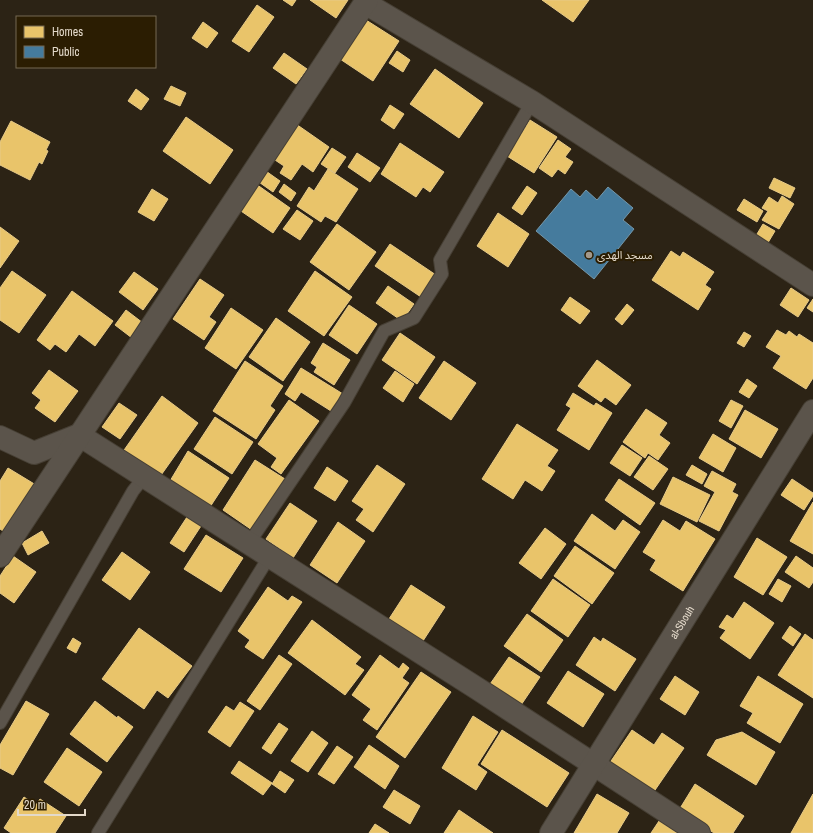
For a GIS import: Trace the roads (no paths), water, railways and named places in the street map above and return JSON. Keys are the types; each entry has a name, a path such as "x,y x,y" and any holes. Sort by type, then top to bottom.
{"street":[{"path":"0,556 78,435 366,1 532,102 813,285"},
{"name":"al-Sbouh","path":"551,833 813,411"},
{"path":"0,437 34,453 78,435"},
{"path":"78,435 249,543 699,833"}],"lane":[{"path":"249,543 344,403 384,331 414,318 442,274 440,260 532,102"},
{"path":"0,723 133,490 144,478"},
{"path":"98,833 269,557"}],"place":[{"name":"مسجد الهدى","path":"589,255"}]}
